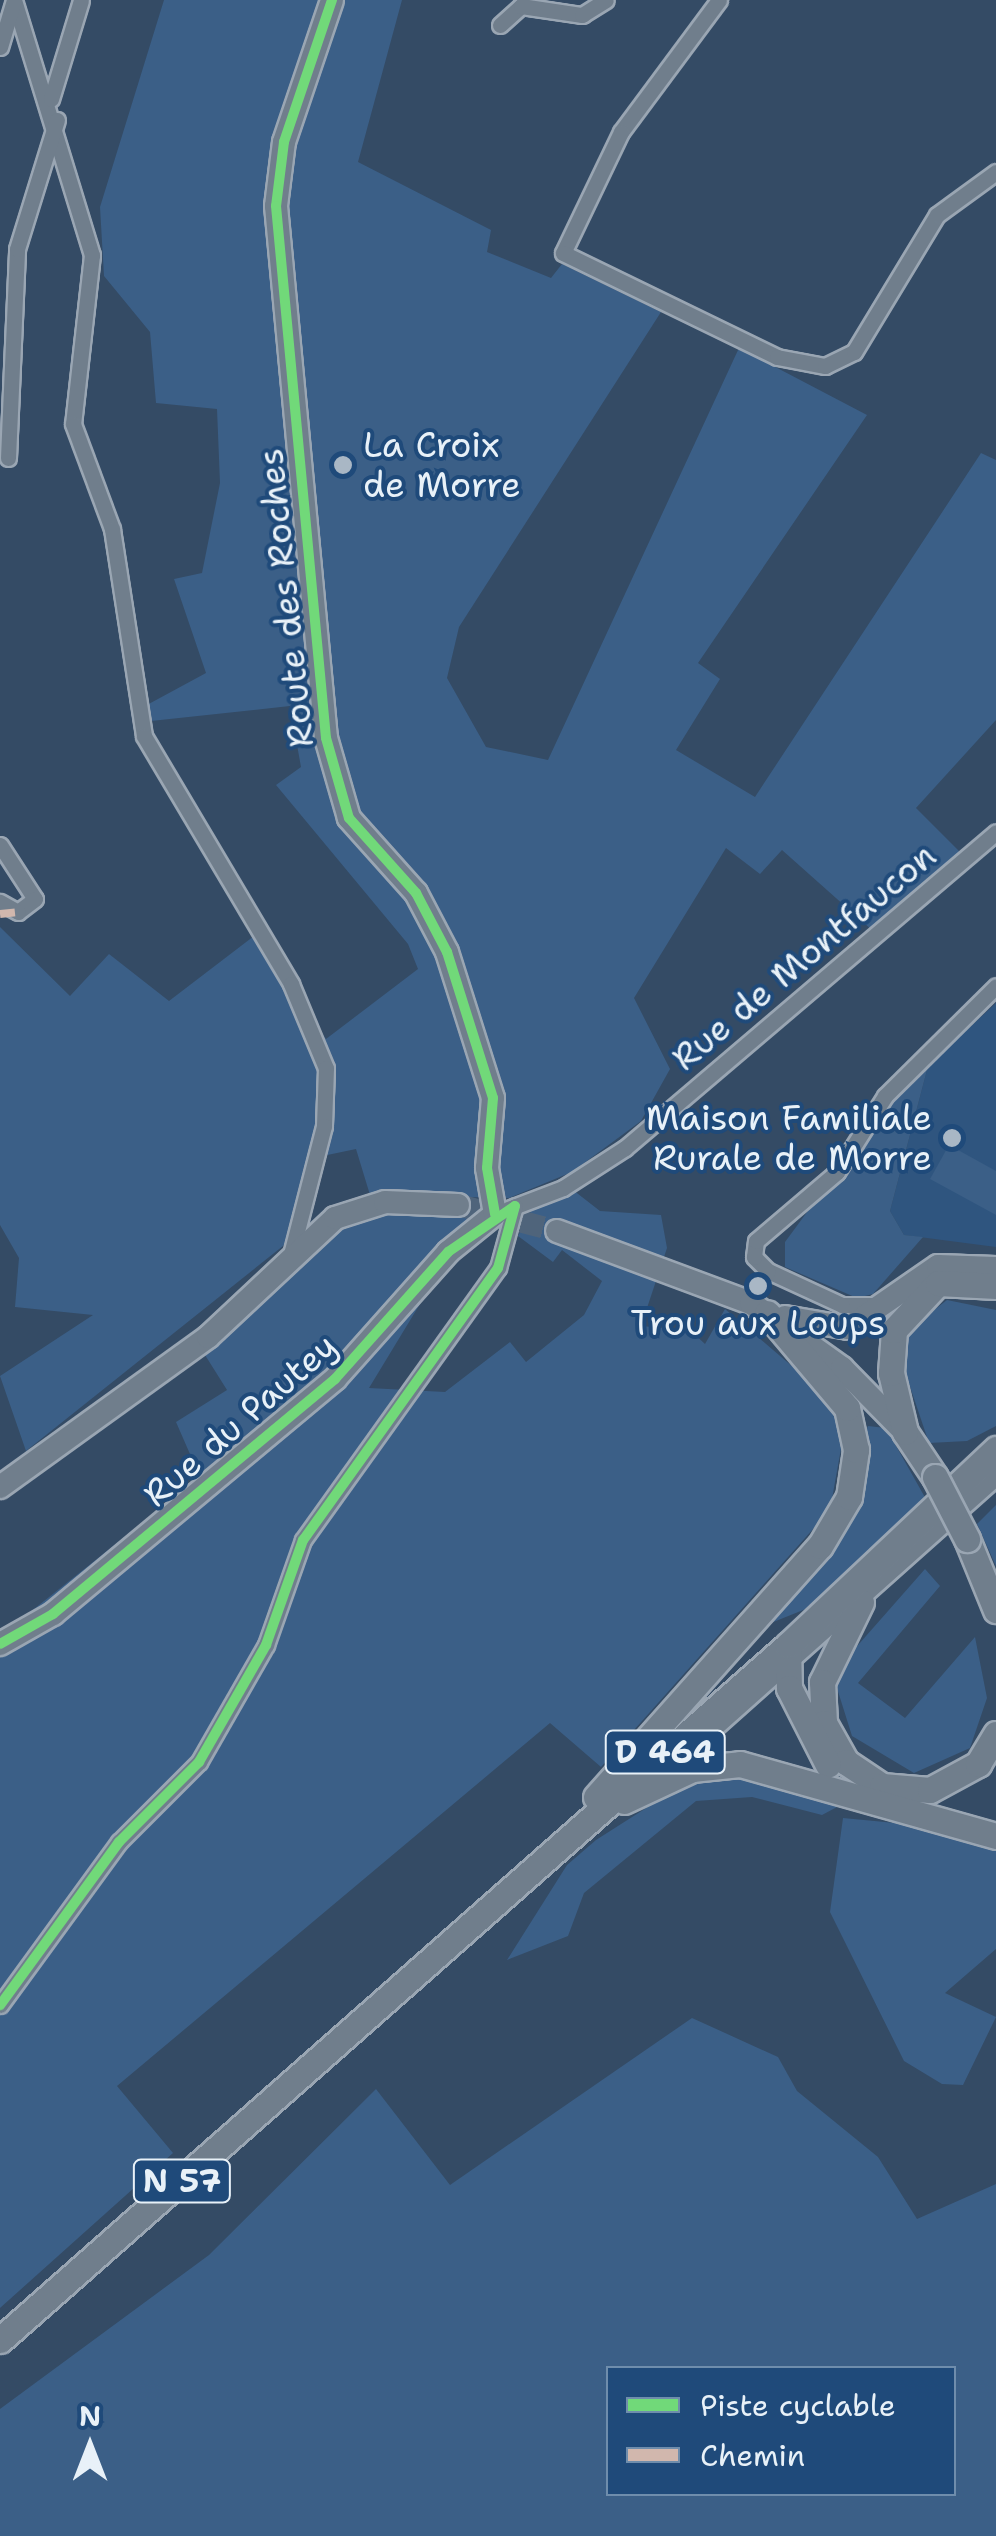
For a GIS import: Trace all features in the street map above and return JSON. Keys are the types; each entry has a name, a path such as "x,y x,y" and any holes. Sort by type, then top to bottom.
{"main road":[{"path":"996,1286 938,1283 901,1314 890,1361 905,1432 967,1540 996,1610"},
{"path":"543,1860 843,1512 855,1466 852,1421 767,1312"},
{"name":"D 464","path":"495,1907 543,1860 786,1657 996,1448"},
{"path":"861,1602 822,1682 824,1723 846,1762 882,1786 930,1790 978,1764 996,1734"},
{"path":"786,1657 813,1742 854,1794"},
{"name":"N 57","path":"0,2340 495,1907 623,1801 724,1763 854,1794 996,1836"}],"street":[{"path":"0,46 14,0"},
{"path":"14,0 35,46 58,120 92,256 74,424 112,528 144,736 316,1035 327,1102 312,1195 292,1251"},
{"path":"51,99 81,0"},
{"name":"Route des Roches","path":"332,0 288,126 276,206 326,738 349,818 416,893 447,952 493,1098 487,1168 505,1210"},
{"path":"500,25 521,6 582,16 606,0"},
{"path":"719,0 621,132 563,253 777,357 825,366 854,352 937,215 996,172"},
{"path":"0,46 18,37 35,46"},
{"path":"8,458 17,249 58,120"},
{"name":"Rue de Montfaucon","path":"505,1210 563,1188 625,1148 996,832"},
{"path":"0,845 34,899 18,912 0,902"},
{"path":"888,1302 856,1308 763,1268 756,1241 837,1172 885,1096 996,986"},
{"path":"312,1195 335,1218"},
{"path":"0,1487 208,1337 292,1251 335,1218 385,1202 458,1206"},
{"path":"0,2005 119,1842 199,1762 266,1645 302,1540 498,1268 505,1210"},
{"name":"Rue du Pautey","path":"0,1644 52,1614 335,1379 439,1262 505,1210"},
{"path":"557,1230 685,1272 767,1312 815,1325 861,1324 938,1266 996,1268"},
{"path":"815,1325 828,1297"},
{"path":"767,1312 850,1376 905,1432"},
{"name":"D 464","path":"623,1801 786,1657 861,1602 996,1474"}],"shaded area":[{"path":"164,0 402,0 358,162 491,230 487,252 551,278 562,264 661,312 459,627 447,678 486,747 548,760 739,348 867,415 698,663 720,679 676,750 755,797 981,453 996,460 996,720 916,808 962,854 873,931 782,850 760,874 726,848 634,998 670,1069 641,1121 572,1172 509,1198 370,1195 356,1149 313,1158 288,1242 26,1451 0,1376 93,1315 15,1307 19,1258 0,1225 0,927 70,996 109,954 169,1001 254,936 326,1039 418,969 408,944 276,785 301,767 290,706 151,721 145,706 206,673 174,579 202,573 220,483 217,409 156,403 150,332 104,276 100,207"},
{"name":"Maison Familiale Rurale de Morre","path":"996,1003 996,1247 904,1235 890,1211 928,1066"},
{"path":"928,1066 890,1211 904,1235 923,1237 873,1294 857,1298 785,1267 785,1242 889,1101"},
{"path":"949,1145 996,1171 996,1215 930,1179"},
{"path":"573,1190 600,1211 661,1215 667,1248 641,1326 690,1330 705,1344 725,1309 828,1397 844,1432 830,1510 601,1767 550,1723 117,2086 173,2153 0,2308 0,1636 200,1477 176,1422 227,1390 205,1355 318,1242 369,1211 425,1208 476,1220 404,1289 423,1299 369,1388 445,1392 510,1342 526,1362 584,1315 602,1281 562,1250 553,1262 518,1236 533,1207"},
{"path":"947,1300 996,1310 996,1426 967,1441 929,1443 900,1357 907,1331"},
{"path":"868,1426 886,1428 927,1501 823,1602 766,1625 809,1576"},
{"path":"996,1505 996,1566 977,1524"},
{"path":"925,1569 940,1586 858,1683 905,1718 975,1637 987,1698 970,1748 914,1773 852,1736 836,1685 844,1661"},
{"path":"720,1775 830,1798 837,1807 822,1815 752,1797 696,1801 584,1893 568,1936 507,1960 567,1865 596,1840 687,1782"},
{"path":"896,1815 996,1845 996,1949 945,1993 996,2017 963,2085 942,2084 904,2061 830,1912 843,1818 895,1823"},
{"path":"692,2018 778,2057 797,2091 878,2157 917,2219 996,2184 996,2536 0,2536 0,2409 209,2255 376,2089 450,2185"}],"tunnel":[{"path":"458,1205 557,1231"}],"marked path":[{"path":"0,914 18,912"}],"cycle path":[{"path":"332,0 284,142 276,206 326,738 349,818 416,893 447,952 493,1098 487,1168 495,1214"},
{"path":"0,1644 53,1614 335,1379 448,1252 515,1206 498,1268 303,1540 266,1645 199,1762 119,1842 0,2005"}],"place":[{"name":"La Croix de Morre","path":"343,465"},
{"name":"Maison Familiale Rurale de Morre","path":"952,1138"},
{"name":"Trou aux Loups","path":"758,1286"}]}
